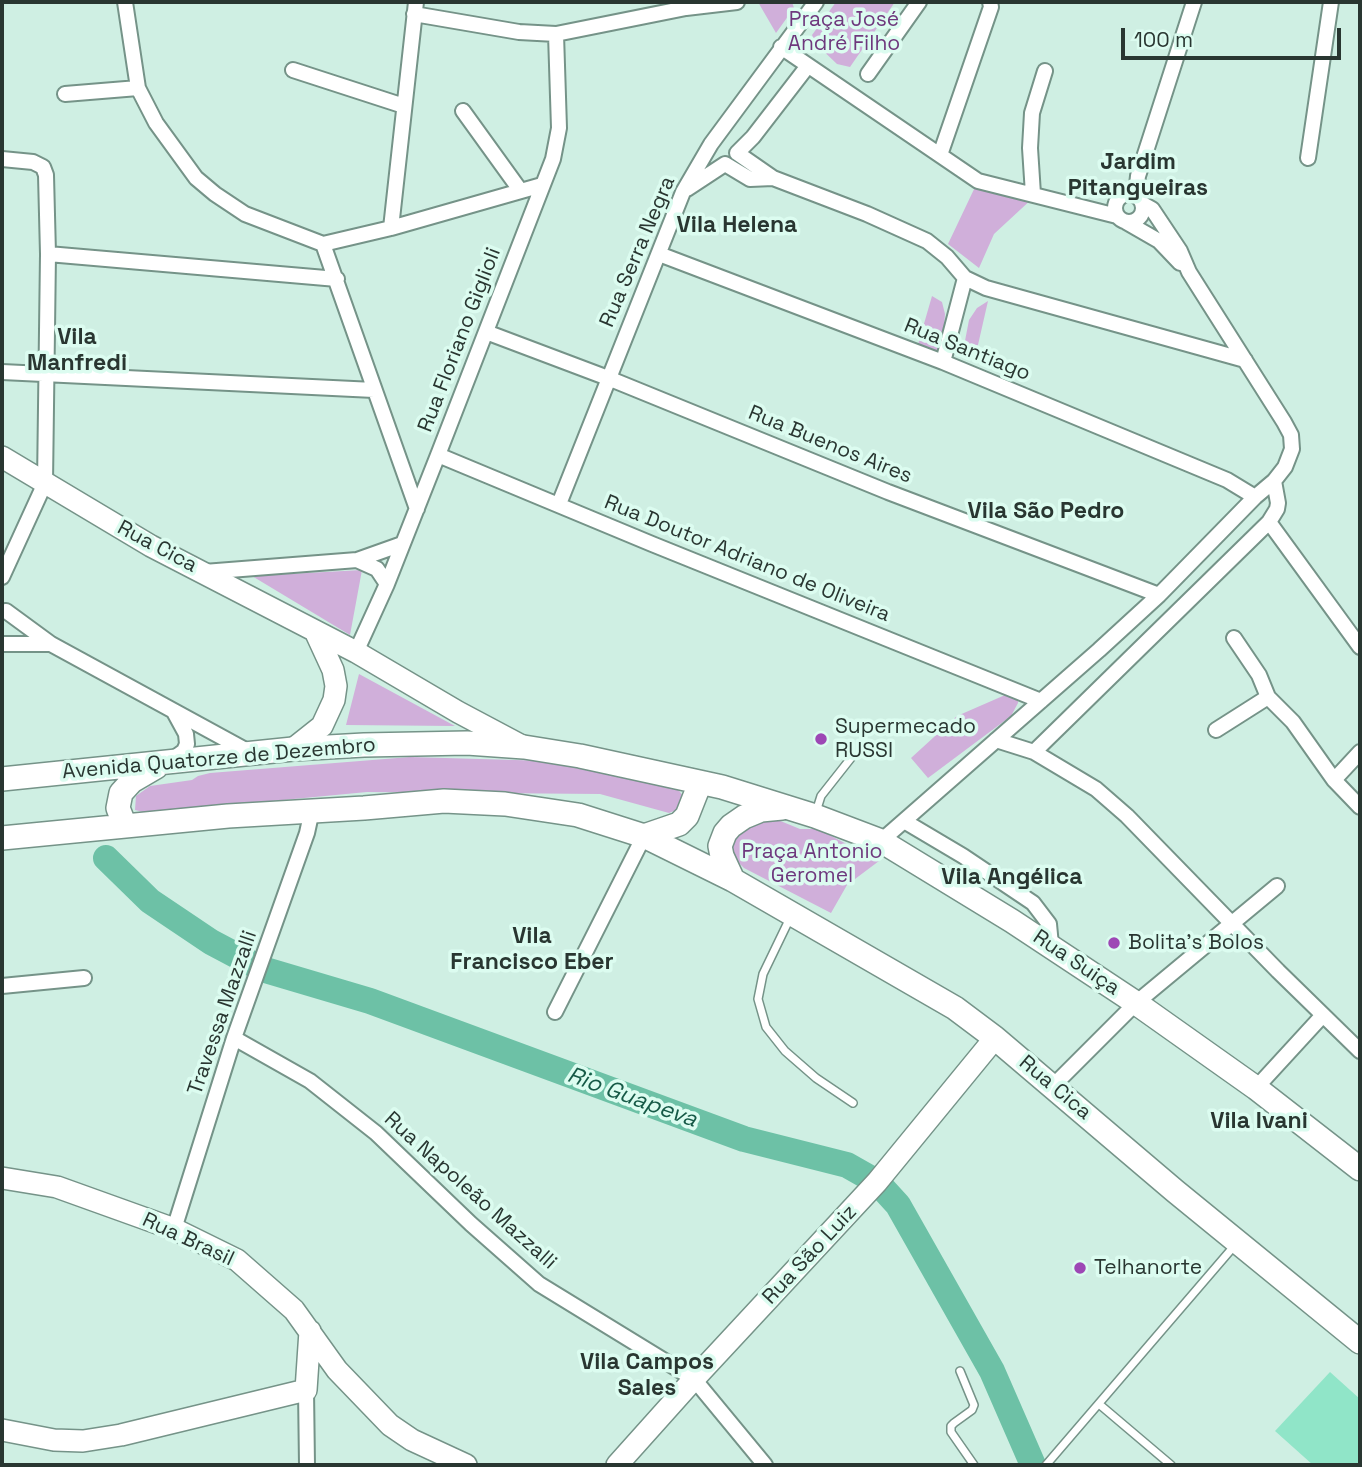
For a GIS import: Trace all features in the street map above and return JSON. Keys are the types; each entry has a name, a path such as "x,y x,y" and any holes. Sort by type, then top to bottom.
{"main road":[{"name":"Rua Cica","path":"2,457 151,546 356,652 524,747"},
{"path":"293,749 322,726 335,693 333,670 315,631"},
{"name":"Avenida Quatorze de Dezembro","path":"2,779 293,749 454,744 524,747 580,756 700,783 776,804"},
{"path":"125,826 118,808 121,793 132,781 162,764"},
{"path":"644,836 679,824 687,816 700,783"},
{"path":"2,838 444,800 505,804 578,815 644,836 727,877"},
{"path":"727,877 720,846 725,833 744,817 776,804"},
{"name":"Rua Suiça","path":"776,804 881,841 1051,945 1256,1088 1360,1169"},
{"name":"Rua Cica","path":"727,877 955,1008 995,1038 1238,1242 1359,1337"},
{"name":"Rua São Luiz","path":"617,1465 866,1195 995,1038"},
{"name":"Rua Brasil","path":"2,1178 57,1187 174,1229 237,1260 295,1310 337,1370 390,1425 412,1440 466,1465"},
{"path":"2,1430 54,1440 83,1441 121,1435 306,1390 310,1331"}],"street":[{"path":"125,2 138,88 146,106 196,178 245,214 323,243 391,228 542,185"},
{"path":"391,228 415,8 519,32 556,34 686,5 737,2"},
{"name":"Rua Serra Negra","path":"559,504 683,192 711,145 816,2"},
{"path":"868,74 919,2"},
{"path":"940,155 991,7 990,2"},
{"path":"781,47 978,181 1133,222 1140,217 1141,169 1195,2"},
{"path":"1308,158 1332,2"},
{"name":"Rua Floriano Giglioli","path":"356,652 417,509 552,159 559,128 556,34"},
{"path":"683,192 725,164 753,137 807,67"},
{"path":"293,70 404,106"},
{"path":"1033,194 1030,148 1032,113 1045,71"},
{"path":"65,93 138,88"},
{"path":"463,111 520,190"},
{"path":"711,145 725,164 750,179 773,178"},
{"path":"737,153 773,178 867,214 927,241 947,257 965,278 986,288 1245,360"},
{"path":"2,159 33,162 43,167 46,175 48,254 45,483 2,577"},
{"path":"881,841 1159,595 1285,467 1292,449 1291,435 1189,272 1180,251 1152,209 1140,199 1126,194 1118,199 1115,211 1122,219 1159,241 1189,272"},
{"path":"323,243 417,509"},
{"path":"48,254 337,279"},
{"name":"Rua Santiago","path":"659,254 943,362 1227,480 1255,497"},
{"path":"943,362 965,278"},
{"name":"Rua Buenos Aires","path":"486,332 608,378 888,492 1159,595"},
{"path":"2,372 374,390"},
{"name":"Rua Doutor Adriano de Oliveira","path":"438,455 1041,701"},
{"path":"1034,752 1269,522 1278,503 1274,481"},
{"path":"1269,522 1360,647"},
{"path":"204,572 357,560 402,544"},
{"path":"357,560 377,569 387,584"},
{"path":"4,607 8,625 2,642 51,644"},
{"path":"4,607 51,644 253,755"},
{"path":"1234,638 1252,662 1268,696 1293,722 1334,780 1360,807"},
{"path":"1216,730 1268,696"},
{"path":"162,764 179,756 187,744 186,734 173,711"},
{"path":"996,740 1034,752 1096,789 1360,1051"},
{"path":"1334,780 1360,752"},
{"name":"Travessa Mazzalli","path":"174,1229 234,1038 307,833 312,810"},
{"path":"904,821 973,862 1033,903 1049,924 1051,945"},
{"path":"555,1012 644,836"},
{"path":"1053,1086 1136,1003 1278,886"},
{"path":"2,986 84,978"},
{"path":"1256,1088 1323,1014"},
{"name":"Rua Napoleão Mazzalli","path":"234,1038 310,1081 376,1133 471,1224 539,1284 694,1379 765,1465"},
{"path":"306,1390 307,1465"}],"lane":[{"path":"815,816 821,796 851,758"},
{"path":"792,914 763,974 758,999 766,1027 785,1052 853,1103"},
{"path":"1046,1465 1238,1242"},
{"path":"960,1370 974,1405 972,1410 951,1426 951,1432 974,1465"},
{"path":"1099,1404 1171,1465"}],"green space":[{"path":"758,2 792,2 794,8 776,33"},
{"name":"Praça José André Filho","path":"836,2 895,2 850,67 837,64 816,44 812,35"},
{"path":"976,185 1034,197 994,234 979,268 948,244"},
{"path":"932,296 942,302 945,314 942,354 917,348"},
{"path":"988,301 975,358 968,355 964,346 969,320 977,308"},
{"path":"362,570 350,635 252,576"},
{"path":"359,674 455,726 346,725"},
{"path":"1012,692 1018,697 1018,703 1011,716 928,778 911,758 957,716"},
{"path":"410,757 550,761 674,784 683,796 681,808 669,813 600,794 367,792 151,814 135,810 136,796 150,786 192,780 210,773"},
{"name":"Praça Antonio Geromel","path":"778,820 800,829 818,829 879,861 847,885 831,913 744,868 735,859 730,846 742,830 762,822"}],"building":[{"path":"1330,1372 1360,1399 1360,1465 1313,1465 1275,1431"}],"waterway":[{"name":"Rio Guapeva","path":"106,858 150,901 211,942 262,969 370,1001 744,1139 847,1165 877,1182 898,1205 992,1371 1033,1465"}],"place":[{"name":"Supermecado RUSSI","path":"821,739"},
{"name":"Bolita's Bolos","path":"1114,943"},
{"name":"Telhanorte","path":"1080,1268"}],"district":[{"name":"Jardim Pitangueiras","path":"1138,176"},
{"name":"Vila Helena","path":"737,226"},
{"name":"Vila Manfredi","path":"77,351"},
{"name":"Vila São Pedro","path":"1046,512"},
{"name":"Vila Angélica","path":"1012,878"},
{"name":"Vila Francisco Eber","path":"532,950"},
{"name":"Vila Ivani","path":"1259,1122"},
{"name":"Vila Campos Sales","path":"647,1376"}]}
